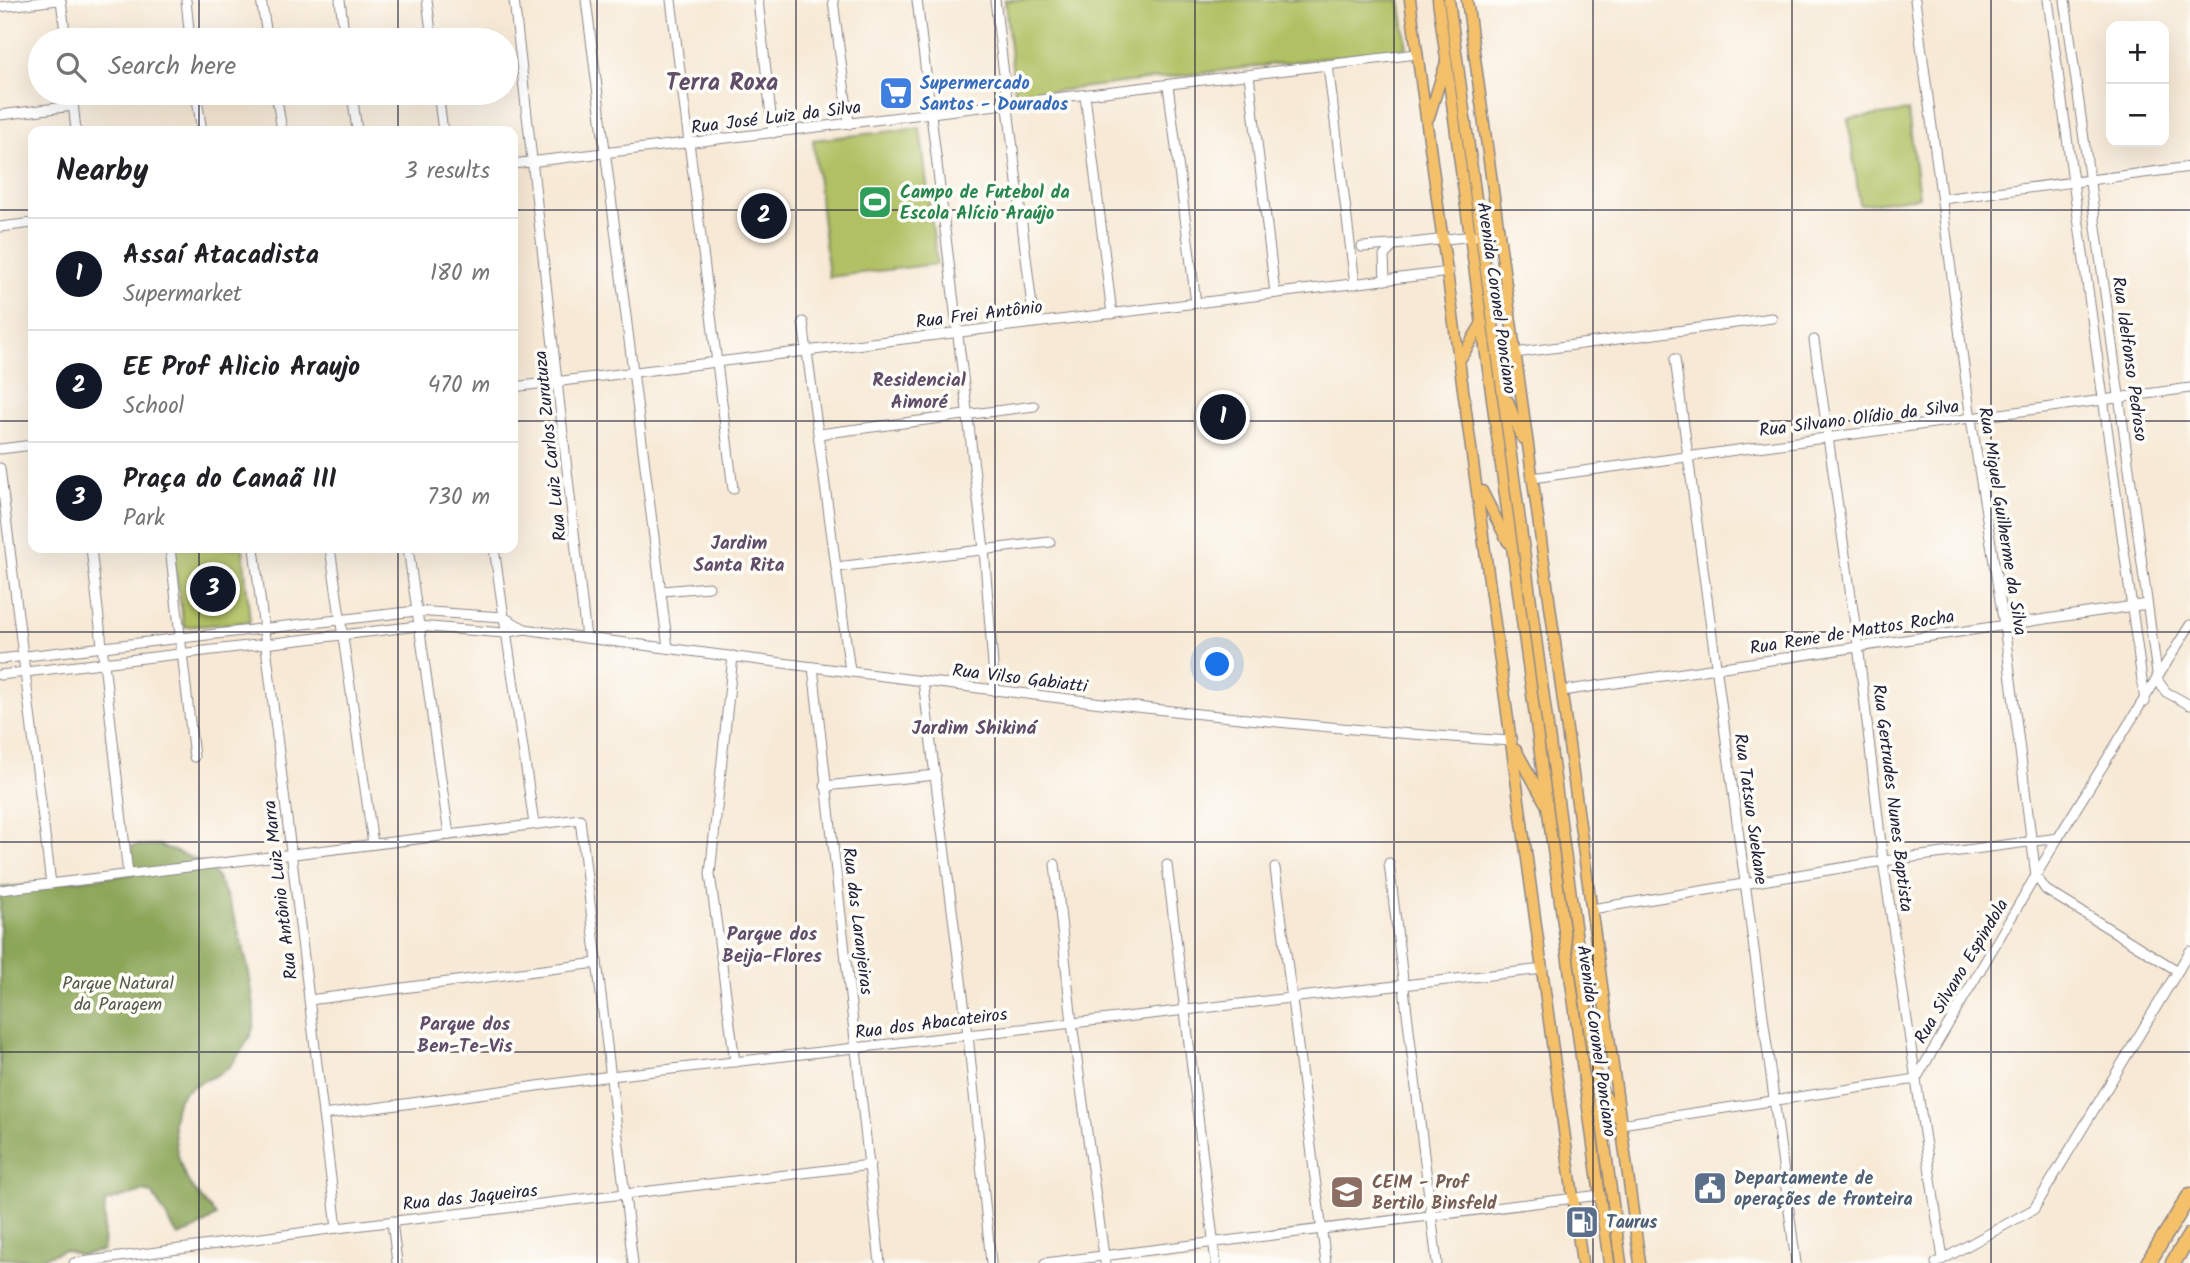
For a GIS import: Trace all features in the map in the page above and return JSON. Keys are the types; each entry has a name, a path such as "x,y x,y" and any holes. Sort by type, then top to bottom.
{"highway":[{"path":"2148,1263 2190,1195"},
{"path":"2173,1263 2190,1235"}],"main road":[{"path":"1410,0 1478,482 1582,1263"},
{"name":"Avenida Coronel Ponciano","path":"1438,0 1476,237 1481,275 1482,323 1609,1263"},
{"path":"1449,0 1476,237"},
{"path":"1466,0 1640,1263"},
{"path":"1427,122 1447,60"},
{"path":"1481,275 1501,381 1621,1263"},
{"path":"1461,358 1482,323"},
{"path":"1501,381 1529,457"},
{"path":"1478,482 1513,552"},
{"path":"1512,741 1539,796 1548,807"},
{"path":"1586,1009 1604,997"},
{"path":"1574,1005 1586,1009"},
{"path":"1596,1080 1621,1124"}],"street":[{"path":"0,7 60,0 64,28"},
{"path":"186,0 189,28"},
{"path":"261,0 266,28"},
{"path":"340,0 344,28"},
{"path":"427,0 430,28"},
{"name":"Rua Luiz Carlos Zurutuza","path":"514,0 517,28"},
{"path":"586,0 668,648"},
{"path":"671,0 733,489"},
{"path":"758,0 774,133"},
{"path":"833,0 849,124"},
{"path":"917,0 984,549 995,691"},
{"path":"995,0 1034,323"},
{"name":"Rua Miguel Guilherme da Silva","path":"1914,0 1971,419 2004,625 2029,842 2036,876"},
{"name":"Rua Idelfonso Pedroso","path":"2048,0 2145,702"},
{"name":"Rua Idelfonso Pedroso","path":"2065,0 2158,681"},
{"name":"Rua Luiz Carlos Zurutuza","path":"518,34 586,638"},
{"name":"Rua José Luiz da Silva","path":"518,164 1417,54"},
{"path":"1328,65 1355,284"},
{"path":"1249,75 1275,293"},
{"path":"1168,85 1196,303"},
{"path":"1085,95 1112,314"},
{"path":"198,105 201,126"},
{"path":"278,105 281,126"},
{"path":"354,105 357,126"},
{"path":"440,105 442,126"},
{"path":"0,115 73,106 75,126"},
{"path":"1942,199 2190,167"},
{"path":"0,227 28,224"},
{"path":"1362,247 1445,241 1499,233"},
{"path":"1385,280 1384,256 1394,245"},
{"name":"Rua Frei Antônio","path":"518,386 1449,272"},
{"path":"1515,353 1772,318"},
{"path":"803,322 850,671"},
{"name":"Rua Gertrudes Nunes Baptista","path":"1814,340 1858,647 1884,861 1939,1261"},
{"name":"Rua Tatsuo Suekane","path":"1675,359 1796,1263"},
{"name":"Rua Silvano Olídio da Silva","path":"1532,478 2190,388"},
{"path":"818,434 1034,406"},
{"path":"0,449 28,446"},
{"path":"0,468 51,884"},
{"path":"836,567 1050,542"},
{"path":"92,553 128,874"},
{"path":"171,553 194,757"},
{"name":"Rua Antônio Luiz Marra","path":"255,553 337,1228"},
{"path":"331,553 373,844"},
{"path":"409,553 449,835"},
{"path":"495,553 504,633 534,824"},
{"path":"662,591 709,587"},
{"name":"Rua Rene de Mattos Rocha","path":"1562,691 2147,604"},
{"name":"Rua Vilso Gabiatti","path":"0,659 416,611 503,617 526,629"},
{"name":"Rua Silvano Espindola","path":"1916,1079 2058,838 2145,702 2190,625"},
{"name":"Rua Vilso Gabiatti","path":"0,675 418,626 504,633 526,629 1148,710 1373,733 1512,741"},
{"path":"733,656 710,874 735,1062"},
{"name":"Rua das Laranjeiras","path":"813,667 858,1048 880,1263"},
{"path":"922,681 968,1035 991,1263"},
{"path":"2158,681 2166,692 2190,705"},
{"path":"825,786 936,775"},
{"path":"0,890 580,818 633,1263"},
{"path":"1591,909 1884,861 2058,838"},
{"path":"1389,863 1437,1263"},
{"path":"1055,864 1072,1023 1104,1260"},
{"path":"1167,864 1216,1263"},
{"path":"1275,868 1326,1263"},
{"path":"2036,876 2046,890 2178,971"},
{"path":"1939,1261 2034,1209 2190,951"},
{"path":"309,1000 597,963"},
{"name":"Rua dos Abacateiros","path":"323,1115 611,1076 1543,969"},
{"path":"1621,1124 1916,1079"},
{"name":"Rua das Jaqueiras","path":"74,1263 163,1258 337,1228 870,1165"},
{"path":"1045,1263 1104,1260 1322,1228 1600,1195"},
{"path":"392,1221 397,1263"}],"green space":[{"path":"1005,0 1400,0 1407,48 1015,96"},
{"path":"1908,111 1919,197 1860,205 1848,119"},
{"name":"Campo de Futebol da Escola Alício Araújo","path":"920,128 937,264 829,277 813,140"},
{"path":"173,553 243,553 250,622 184,627"},
{"name":"Parque Natural da Paragem","path":"159,845 203,863 217,879 242,941 252,989 254,1024 243,1048 234,1061 219,1074 184,1092 175,1110 175,1137 185,1176 216,1216 196,1229 178,1236 152,1193 143,1191 105,1202 103,1251 80,1255 64,1250 40,1259 0,1259 0,888 133,874 131,846"}],"place":[{"name":"Supermercado Santos - Dourados","path":"896,93"},
{"name":"Campo de Futebol da Escola Alício Araújo","path":"875,202"},
{"name":"EE Prof Alicio Araujo","path":"764,216"},
{"name":"Assaí Atacadista","path":"1223,417"},
{"name":"Praça do Canaã III","path":"213,589"},
{"name":"Departamente de operações de fronteira","path":"1710,1188"},
{"name":"CEIM - Prof Bertilo Binsfeld","path":"1347,1192"},
{"name":"Taurus","path":"1582,1222"}],"district":[{"name":"Terra Roxa","path":"722,82"},
{"name":"Residencial Aimoré","path":"919,390"},
{"name":"Jardim Santa Rita","path":"739,553"},
{"name":"Jardim Shikiná","path":"974,727"},
{"name":"Parque dos Beija-Flores","path":"772,944"},
{"name":"Parque dos Ben-Te-Vis","path":"465,1034"}]}
